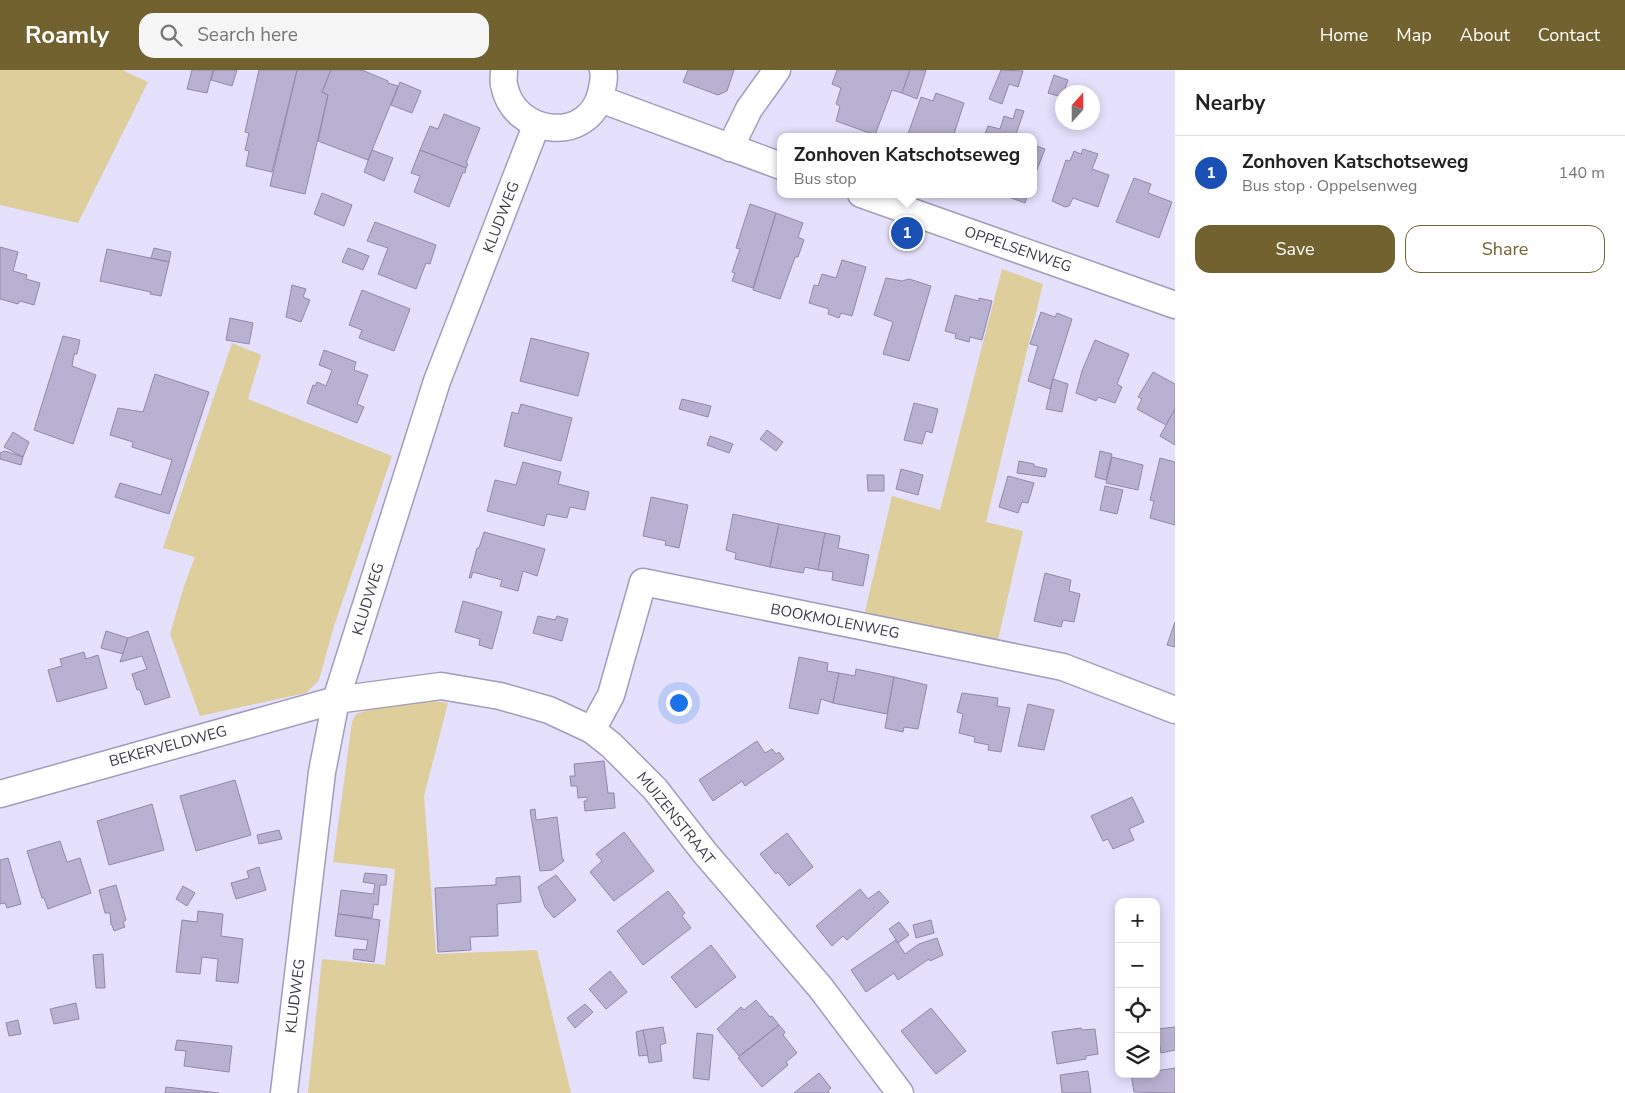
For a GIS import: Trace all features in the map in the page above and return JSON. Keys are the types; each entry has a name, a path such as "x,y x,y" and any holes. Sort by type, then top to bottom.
{"street":[{"path":"504,70 504,84 509,102 520,116 536,126 551,128 566,127 580,121 592,112 600,99 604,78 603,70"},
{"path":"730,148 749,109 777,70"},
{"path":"600,99 777,165"},
{"name":"KLUDWEG","path":"284,1093 322,772 336,700 437,381 536,126"},
{"name":"OPPELSENWEG","path":"872,198 1175,305"},
{"name":"BOOKMOLENWEG","path":"592,730 611,695 643,582 1063,667 1175,710"},
{"name":"MUIZENSTRAAT","path":"336,700 441,686 500,696 540,708 592,730 617,751 655,789 704,853 820,987 900,1093"},
{"name":"BEKERVELDWEG","path":"0,794 62,775 336,700"}],"shaded area":[{"path":"0,70 122,70 148,82 78,223 0,205"},
{"path":"1002,269 1043,284 986,522 1023,531 997,644 864,616 892,496 940,510"},
{"path":"232,343 261,355 248,399 392,456 334,626 319,680 306,693 200,716 170,634 184,586 195,557 163,548"},
{"path":"433,701 448,703 424,796 436,954 537,950 571,1093 308,1093 322,959 385,965 395,869 333,862 352,722 356,714 371,709"}],"building":[{"path":"192,70 213,70 207,93 187,89"},
{"path":"214,70 237,70 232,86 211,80"},
{"path":"259,70 297,70 272,172 246,166 249,151 245,150 249,133 245,132"},
{"path":"297,70 331,70 322,92 328,95 305,194 270,186"},
{"path":"331,70 362,70 398,86 368,160 318,141 328,95 322,92"},
{"path":"688,70 734,70 727,91 718,95 683,82"},
{"path":"837,70 910,70 902,93 892,90 876,133 869,133 836,121 840,106 836,104 841,88 832,84"},
{"path":"910,70 926,70 917,99 902,93"},
{"path":"1001,70 1023,71 1018,87 1009,84 1002,104 989,99"},
{"path":"1054,75 1068,80 1066,85 1055,85 1055,95 1048,93"},
{"path":"400,82 421,91 412,113 391,105"},
{"path":"936,93 964,103 954,133 908,133 921,97 933,101"},
{"path":"1016,109 1024,111 1016,133 985,133 988,126 1000,129 1004,116 1013,119"},
{"path":"444,114 480,128 466,163 468,164 466,168 420,150 430,126 438,129"},
{"path":"1037,146 1045,149 1037,170"},
{"path":"1083,149 1098,154 1092,169 1109,175 1098,207 1073,198 1069,206 1065,207 1052,201 1066,160 1070,161 1074,151 1081,154"},
{"path":"372,150 393,158 384,181 364,172"},
{"path":"420,150 466,168 449,207 414,192 420,176 411,173"},
{"path":"1134,178 1151,184 1148,193 1172,202 1159,238 1116,222"},
{"path":"322,193 352,205 344,226 314,214"},
{"path":"1012,198 1027,198 1025,203"},
{"path":"750,204 776,213 753,288 732,281 735,273 732,272 740,249 736,248"},
{"path":"776,213 803,223 798,237 804,240 798,257 795,257 780,299 753,290"},
{"path":"375,222 436,245 430,264 426,263 416,289 378,274 388,248 367,241"},
{"path":"0,247 18,252 13,271 27,275 26,279 40,283 34,305 20,301 18,304 0,299"},
{"path":"154,248 171,252 169,262 151,258"},
{"path":"348,248 369,256 363,270 342,262"},
{"path":"107,249 169,262 161,296 100,281"},
{"path":"842,260 866,267 852,316 841,313 839,318 828,314 829,309 809,303 814,285 818,286 822,274 836,278"},
{"path":"886,278 902,281 909,279 931,286 909,361 883,354 893,322 874,315"},
{"path":"292,285 306,289 303,297 310,300 301,322 286,317"},
{"path":"362,290 410,309 394,351 359,338 362,330 349,325"},
{"path":"955,295 979,301 979,298 992,301 982,340 970,337 969,342 955,338 956,334 945,331"},
{"path":"1041,312 1055,317 1057,313 1072,319 1050,389 1028,381 1038,346 1030,344"},
{"path":"230,318 253,323 249,344 226,340"},
{"path":"63,336 80,340 77,354 74,354 72,366 96,375 73,444 34,430"},
{"path":"531,338 589,353 578,396 520,381"},
{"path":"1095,340 1129,354 1117,384 1122,387 1115,403 1098,397 1096,401 1076,393 1082,371"},
{"path":"324,350 356,362 354,370 368,375 357,404 364,407 357,423 307,403 313,385 315,386 317,382 326,386 332,370 319,365"},
{"path":"1153,372 1175,384 1175,409 1166,425 1137,409 1142,399 1138,397"},
{"path":"155,374 209,392 169,514 115,497 120,483 161,495 172,460 132,447 133,442 110,435 118,408 143,412"},
{"path":"1053,379 1068,384 1062,412 1046,409"},
{"path":"682,399 711,406 708,417 679,409"},
{"path":"914,403 938,409 932,433 926,431 922,444 904,440"},
{"path":"521,404 572,418 561,461 504,446 512,412 518,414"},
{"path":"1175,409 1175,445 1160,436"},
{"path":"767,430 783,442 776,451 760,439"},
{"path":"13,432 29,442 23,457 4,447"},
{"path":"710,436 733,444 729,453 707,445"},
{"path":"5,451 23,457 21,465 0,459 0,453"},
{"path":"1100,451 1112,454 1106,480 1095,477"},
{"path":"1112,457 1143,465 1138,490 1106,483"},
{"path":"1160,458 1175,462 1175,525 1150,518 1154,501 1150,500"},
{"path":"1019,461 1047,469 1045,477 1017,473"},
{"path":"523,462 561,472 558,484 589,492 585,510 570,507 567,518 547,514 544,526 487,511 495,480 516,485"},
{"path":"901,469 923,475 918,495 896,489"},
{"path":"867,475 884,475 884,491 868,491"},
{"path":"1008,476 1034,483 1028,503 1022,502 1018,513 999,507"},
{"path":"1105,486 1123,490 1117,514 1100,510"},
{"path":"651,497 688,505 679,548 665,545 666,541 643,536"},
{"path":"733,514 779,524 770,567 735,559 736,553 726,550"},
{"path":"779,524 825,533 818,570 805,567 803,573 770,567"},
{"path":"484,532 545,549 537,576 523,571 518,591 500,586 502,580 473,572 471,578 469,578 477,548 479,548"},
{"path":"825,533 840,536 838,548 869,555 863,586 832,580 833,572 818,570"},
{"path":"1045,573 1071,580 1069,591 1080,594 1074,622 1063,620 1061,627 1034,621"},
{"path":"463,601 502,612 492,649 479,645 480,639 455,632"},
{"path":"538,616 555,620 557,616 568,619 562,641 533,633"},
{"path":"1175,622 1175,647 1167,645"},
{"path":"106,631 128,638 123,654 101,648"},
{"path":"148,631 170,697 145,705 140,690 137,690 132,674 147,669 142,656 120,662 128,638"},
{"path":"84,652 86,659 98,655 107,688 57,702 48,670 62,666 60,659"},
{"path":"799,657 828,663 827,671 839,673 833,703 821,699 818,714 789,708"},
{"path":"856,669 894,677 887,714 833,703 839,673 855,676"},
{"path":"894,677 927,685 918,729 904,727 903,732 885,728"},
{"path":"962,693 998,698 997,706 1010,708 1001,752 988,750 989,745 974,742 975,737 959,733 963,714 957,712"},
{"path":"1028,704 1054,710 1044,750 1018,746"},
{"path":"757,741 765,753 772,749 776,754 779,752 784,759 745,786 742,781 713,801 699,780"},
{"path":"604,761 608,793 614,793 615,808 585,811 584,801 587,801 587,797 578,798 577,786 571,786 570,776 575,776 574,764"},
{"path":"235,780 251,835 196,851 180,796"},
{"path":"1132,797 1144,822 1129,829 1134,840 1113,849 1108,839 1103,841 1091,816"},
{"path":"152,804 164,850 109,865 97,821"},
{"path":"535,809 536,820 557,817 564,861 552,870 540,871 530,810"},
{"path":"279,830 282,839 259,844 257,835"},
{"path":"624,832 654,871 614,901 590,872 602,861 596,854"},
{"path":"787,833 813,867 789,886 778,872 776,874 760,854"},
{"path":"60,841 67,862 80,858 91,893 48,909 44,898 42,898 27,851"},
{"path":"8,858 21,904 7,908 5,903 0,904 0,860"},
{"path":"259,867 266,890 236,899 231,883 249,878 247,871"},
{"path":"365,873 387,875 386,885 380,885 378,905 374,904 372,918 338,914 341,890 373,894 375,884 363,882"},
{"path":"556,875 576,900 554,918 545,907 538,887"},
{"path":"520,876 521,902 497,904 498,936 470,937 471,950 438,952 435,888 496,885 496,878"},
{"path":"116,885 126,920 123,922 125,927 114,931 111,925 110,913 105,913 99,890"},
{"path":"183,886 195,893 187,906 176,899"},
{"path":"860,889 868,899 879,891 889,902 847,940 843,936 832,946 816,926"},
{"path":"668,891 685,913 682,916 691,928 643,965 617,931"},
{"path":"198,911 223,914 221,936 243,939 238,983 216,981 218,959 202,957 200,974 176,972 182,920 197,922"},
{"path":"338,914 380,920 374,962 353,959 354,949 366,950 368,940 335,936"},
{"path":"931,920 934,933 916,938 913,925"},
{"path":"899,922 909,935 898,943 889,929"},
{"path":"937,938 943,955 930,961 929,959 898,980 894,973 866,992 851,970 896,940 905,954 919,944"},
{"path":"711,945 736,977 696,1008 671,977"},
{"path":"103,954 105,988 96,988 93,955"},
{"path":"610,971 627,992 606,1009 589,989"},
{"path":"756,1000 779,1025 739,1056 717,1029 741,1007 744,1010"},
{"path":"76,1003 79,1019 54,1024 50,1009"},
{"path":"585,1004 593,1012 575,1028 567,1018"},
{"path":"931,1008 966,1051 936,1074 901,1031"},
{"path":"18,1020 21,1034 9,1036 6,1023"},
{"path":"779,1025 785,1032 783,1035 797,1053 786,1062 788,1065 762,1087 738,1058"},
{"path":"663,1027 666,1043 660,1045 662,1061 649,1063 643,1030"},
{"path":"1175,1027 1175,1050 1161,1053 1160,1029"},
{"path":"1081,1028 1082,1030 1095,1029 1098,1054 1086,1056 1086,1059 1057,1064 1052,1032"},
{"path":"643,1030 648,1055 639,1056 636,1032"},
{"path":"697,1033 713,1035 709,1080 693,1078"},
{"path":"177,1040 232,1046 229,1072 184,1066 186,1051 175,1050"},
{"path":"1175,1068 1175,1093 1134,1092 1132,1078 1160,1078 1160,1070"},
{"path":"1088,1071 1091,1093 1062,1093 1060,1075"},
{"path":"819,1073 831,1088 828,1091 829,1093 794,1093"},
{"path":"166,1087 219,1093 165,1093"}],"place":[{"name":"Zonhoven Katschotseweg","path":"907,233"}]}
